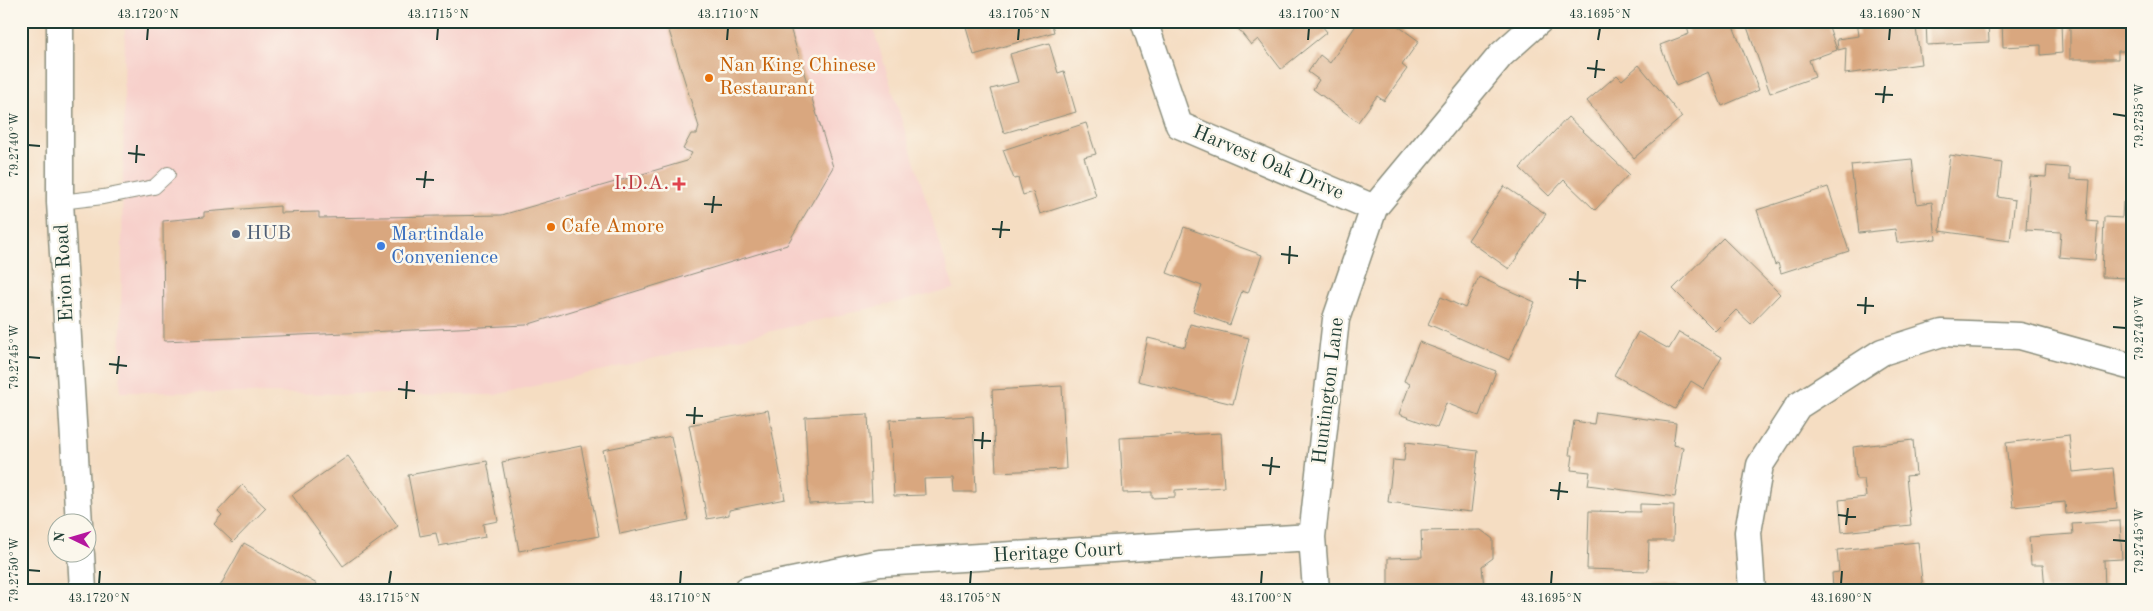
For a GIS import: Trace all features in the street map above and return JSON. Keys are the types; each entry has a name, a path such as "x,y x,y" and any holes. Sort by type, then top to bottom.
{"street":[{"name":"Erion Road","path":"60,21 60,202 78,514"},
{"name":"Harvest Oak Drive","path":"1144,21 1179,125 1374,208"},
{"name":"Huntington Lane","path":"1316,590 1312,537 1336,319 1374,208 1501,54 1539,21"},
{"path":"1752,590 1748,532 1760,465 1798,406 1882,352 1942,333 2020,336 2132,367"},
{"name":"Heritage Court","path":"747,590 880,563 1312,537"},
{"path":"82,564 83,590"}],"lane":[{"path":"60,202 103,197 154,187 168,174"}],"shaded area":[{"path":"125,21 871,21 954,289 495,395 120,392"}],"building":[{"path":"666,21 788,21 833,167 787,245 526,325 164,341 163,221 204,217 204,212 280,206 280,213 319,212 319,218 502,215 687,161 692,153 683,149 691,134 697,134 699,127"},
{"path":"964,21 1051,21 1054,32 974,55"},
{"path":"1232,21 1318,21 1327,32 1281,69 1258,39 1251,45"},
{"path":"1359,21 1391,21 1419,41 1402,65 1407,69 1384,101 1377,96 1358,122 1313,89 1319,80 1308,72 1320,55 1330,63"},
{"path":"1701,21 1731,21 1759,90 1722,106 1708,72 1676,86 1660,45 1689,34 1687,27"},
{"path":"1745,21 1827,21 1837,50 1809,60 1815,77 1770,93"},
{"path":"1857,21 1915,21 1921,64 1845,74 1846,48 1838,50 1837,39 1859,36"},
{"path":"1926,21 1988,21 1989,42 1927,45"},
{"path":"2002,21 2061,21 2062,53 2041,55 2041,45 2003,47"},
{"path":"2070,21 2132,21 2132,51 2118,51 2118,59 2070,59"},
{"path":"1049,43 1058,73 1064,71 1076,112 1004,133 991,89 1018,82 1010,54"},
{"path":"1639,65 1682,117 1634,158 1587,101 1617,75 1622,80"},
{"path":"1568,117 1629,174 1595,210 1564,180 1549,196 1520,168"},
{"path":"1086,123 1096,154 1084,157 1096,196 1040,214 1033,192 1023,195 1018,178 1014,179 1003,150"},
{"path":"1950,155 2002,163 1998,197 2015,200 2010,241 1940,231"},
{"path":"1912,159 1917,204 1932,202 1936,239 1897,243 1895,229 1859,233 1851,165"},
{"path":"2047,166 2070,168 2070,179 2090,180 2087,221 2098,222 2095,260 2059,257 2061,232 2026,230 2030,176 2046,177"},
{"path":"1504,186 1546,214 1509,269 1468,240"},
{"path":"1828,187 1849,251 1781,273 1778,263 1775,265 1757,210"},
{"path":"2123,202 2132,203 2132,278 2102,277 2104,217 2122,218"},
{"path":"1184,227 1262,255 1248,293 1242,291 1230,325 1193,311 1202,286 1167,273"},
{"path":"1723,238 1780,294 1751,324 1736,310 1715,331 1673,289"},
{"path":"1479,277 1535,302 1509,360 1428,324 1441,297 1465,308"},
{"path":"1190,324 1249,338 1233,404 1138,381 1148,338 1185,347"},
{"path":"1638,332 1669,349 1679,332 1722,357 1704,389 1691,381 1675,409 1614,375"},
{"path":"1419,342 1496,371 1479,416 1446,403 1437,428 1399,414 1410,384 1404,381"},
{"path":"1062,386 1066,469 996,472 992,390"},
{"path":"768,410 785,499 729,510 729,515 707,519 689,425"},
{"path":"1596,412 1676,423 1673,445 1683,447 1675,497 1588,485 1590,472 1571,470 1573,455 1569,455 1574,421 1594,424"},
{"path":"868,414 872,501 809,504 805,417"},
{"path":"973,416 976,492 954,492 953,478 924,479 925,495 894,496 890,420"},
{"path":"1221,433 1224,487 1175,490 1175,497 1152,498 1152,492 1123,493 1120,438"},
{"path":"2069,435 2073,472 2113,468 2117,508 2066,514 2065,502 2013,507 2006,443"},
{"path":"671,436 688,520 620,534 603,450"},
{"path":"1913,440 1916,475 1906,476 1911,525 1842,532 1839,500 1866,497 1864,479 1856,479 1853,447"},
{"path":"1406,442 1478,451 1471,512 1388,502 1393,460 1404,461"},
{"path":"581,446 599,536 519,551 502,462"},
{"path":"348,456 398,526 343,566 292,495"},
{"path":"487,461 498,521 483,524 485,537 439,546 436,533 420,536 408,475"},
{"path":"242,485 266,508 233,542 214,524 222,515 218,511"},
{"path":"1640,504 1674,505 1673,541 1649,541 1648,571 1587,569 1589,511 1640,512"},
{"path":"2120,521 2122,559 2104,560 2105,590 2045,590 2043,565 2031,565 2029,537 2073,534 2072,524"},
{"path":"1481,530 1493,539 1493,558 1482,566 1484,588 1388,590 1388,558 1422,557 1421,531"},
{"path":"1918,542 1923,590 1833,590 1832,573 1839,572 1837,550"},
{"path":"244,543 317,584 314,590 218,590"},
{"path":"1678,586 1679,590 1649,590 1649,588"}],"place":[{"name":"Nan King Chinese Restaurant","path":"709,78"},
{"name":"I.D.A.","path":"679,184"},
{"name":"Cafe Amore","path":"551,227"},
{"name":"HUB","path":"236,234"},
{"name":"Martindale Convenience","path":"381,246"}]}
